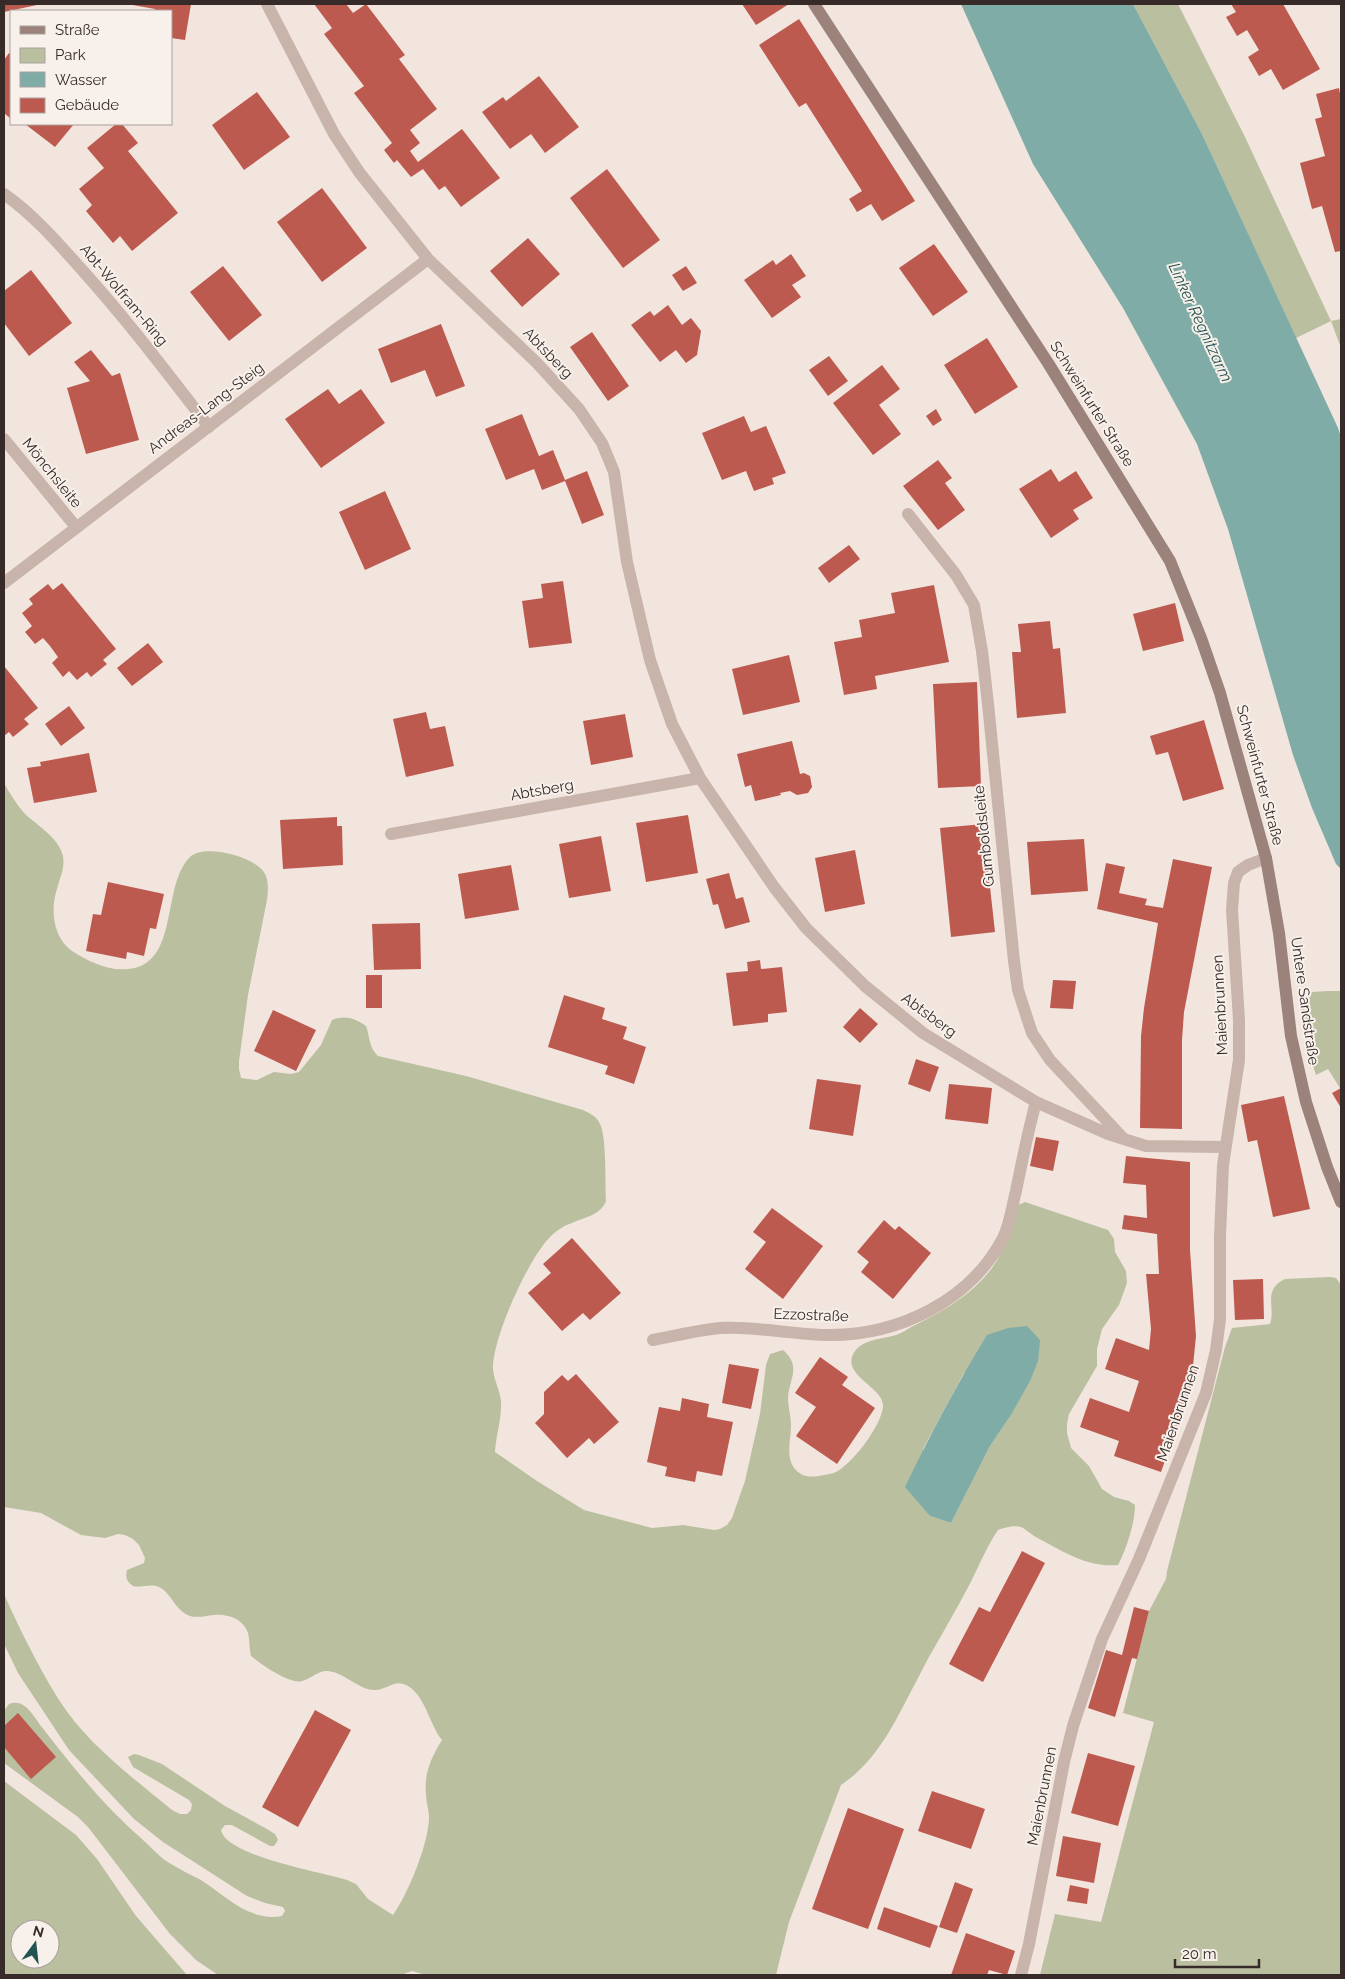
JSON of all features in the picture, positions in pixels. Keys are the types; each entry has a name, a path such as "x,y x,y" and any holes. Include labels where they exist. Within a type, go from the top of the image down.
{"street":[{"name":"Abtsberg","path":"267,4 334,134 359,172 428,260 537,363 579,409 602,443 614,472 627,562 650,660 672,724 700,778 774,887 806,928 865,986 922,1033 1036,1102 1125,1141 1146,1146 1224,1147"},
{"name":"Schweinfurter Straße","path":"814,4 1048,363 1170,561 1201,638 1220,693 1266,858"},
{"name":"Abt-Wolfram-Ring","path":"4,194 47,231 122,315 209,427"},
{"name":"Andreas-Lang-Steig","path":"4,583 428,260"},
{"name":"Mönchsleite","path":"4,439 76,527"},
{"name":"Gumboldsleite","path":"908,514 956,575 974,605 987,695 1014,961 1018,990 1032,1033 1050,1060 1125,1141"},
{"name":"Abtsberg","path":"390,834 700,778"},
{"name":"Maienbrunnen","path":"1021,1975 1073,1726 1102,1639 1142,1550 1206,1393 1216,1350 1220,1319 1220,1237 1224,1147 1234,1101 1239,1060 1239,1020 1232,910 1234,883 1238,872 1248,864 1266,858"},
{"name":"Untere Sandstraße","path":"1266,858 1279,932 1287,1010 1294,1052 1306,1102 1327,1168 1341,1202"},
{"name":"Ezzostraße","path":"653,1340 721,1328 780,1330 829,1335 863,1333 898,1325 928,1313 956,1293 983,1267 1003,1237 1011,1213 1036,1102"}],"green space":[{"path":"1133,4 1178,4 1245,137 1331,321 1296,338 1202,134"},
{"path":"1341,319 1341,348 1331,321"},
{"path":"4,783 25,814 53,838 61,850 63,865 55,897 54,914 57,931 61,939 72,951 99,965 113,969 128,969 144,964 156,954 163,939 175,886 181,870 190,857 197,853 206,851 218,852 241,857 252,862 265,874 268,883 268,893 248,995 239,1061 241,1078 257,1080 274,1072 291,1074 299,1072 321,1045 332,1020 346,1018 354,1019 366,1026 371,1046 378,1056 466,1076 583,1110 598,1120 602,1128 603,1137 606,1201 596,1213 557,1231 541,1248 522,1281 505,1320 498,1339 493,1369 501,1401 495,1452 584,1510 652,1528 683,1525 714,1530 727,1525 732,1518 745,1481 760,1414 766,1365 770,1354 783,1350 789,1356 793,1367 788,1398 791,1425 789,1452 792,1464 795,1469 805,1476 834,1473 841,1469 857,1454 871,1434 883,1407 882,1400 877,1393 852,1367 851,1359 855,1351 863,1344 898,1334 935,1315 966,1295 984,1278 1001,1254 1018,1205 1025,1202 1108,1230 1114,1239 1115,1252 1126,1271 1127,1283 1119,1305 1102,1329 1097,1349 1097,1366 1069,1414 1067,1424 1071,1448 1089,1466 1102,1489 1114,1497 1129,1501 1135,1505 1130,1536 1118,1565 1095,1564 1084,1561 1018,1526 998,1530 903,1708 886,1736 867,1763 841,1785 789,1922 776,1975 426,1975 412,1971 401,1975 218,1975 196,1960 170,1934 88,1827 78,1817 4,1763 4,1711 9,1704 19,1703 28,1709 64,1756 101,1799 163,1859 201,1880 248,1911 270,1917 282,1916 285,1911 283,1907 247,1896 163,1842 134,1819 69,1750 18,1673 4,1644 4,1594 37,1661 70,1716 111,1759 141,1785 172,1810 180,1814 187,1814 191,1810 192,1804 189,1800 133,1767 128,1757 134,1754 162,1764 225,1806 275,1834 278,1840 274,1846 270,1846 232,1825 225,1825 221,1830 227,1839 239,1848 276,1862 347,1880 356,1884 368,1899 393,1915 411,1882 422,1854 429,1817 426,1797 427,1772 442,1740 419,1697 408,1686 399,1683 379,1690 364,1688 338,1674 328,1671 320,1672 302,1681 291,1680 268,1668 251,1656 246,1628 234,1618 224,1615 190,1616 180,1610 167,1593 159,1587 153,1585 133,1586 127,1579 127,1570 144,1563 145,1558 139,1545 133,1539 118,1534 105,1538 81,1535 41,1513 4,1507","holes":["1038,1361 1011,1415 990,1446 951,1523 930,1516 923,1449 964,1373"]},
{"path":"1341,991 1341,1088 1328,1069 1316,1075 1306,1044 1299,993"},
{"path":"1336,1278 1341,1285 1341,1975 1040,1975 1055,1914 1101,1922 1154,1722 1123,1713 1149,1611 1166,1579 1225,1347 1232,1328 1270,1324 1271,1299 1274,1288 1285,1279"},
{"path":"4,1781 76,1835 97,1859 136,1916 187,1975 4,1975"}],"water":[{"name":"Linker Regnitzarm","path":"961,4 1133,4 1202,134 1338,428 1341,437 1341,869 1336,864 1312,808 1293,755 1228,529 1197,444 1123,308 1033,164"},
{"path":"1027,1326 1040,1340 1038,1361 1030,1381 1011,1415 990,1446 951,1523 930,1516 905,1487 924,1448 954,1391 987,1335 1008,1328"}],"building":[{"path":"4,4 37,4 37,5 4,12"},
{"path":"127,4 191,4 185,40 172,38 172,10"},
{"path":"314,4 346,4 353,13 366,4 405,55 399,59 437,109 410,130 420,143 410,151 418,162 462,129 500,178 461,207 445,186 439,190 423,169 411,177 397,160 394,163 384,150 392,143 354,93 364,86 324,34 332,28"},
{"path":"742,4 789,4 756,25"},
{"path":"1231,4 1283,4 1320,69 1283,90 1271,69 1259,76 1248,57 1259,50 1247,30 1237,36 1226,17 1236,12"},
{"path":"799,19 915,201 882,221 871,204 857,212 849,199 862,191 806,103 799,107 759,45"},
{"path":"10,54 10,118 4,113 4,60"},
{"path":"539,76 579,127 545,153 531,134 510,149 482,112 503,97 506,101"},
{"path":"1339,88 1341,99 1341,251 1335,252 1322,206 1312,209 1300,163 1325,156 1315,119 1322,117 1316,94"},
{"path":"257,92 290,137 244,170 212,125"},
{"path":"26,125 73,125 55,147"},
{"path":"115,125 123,125 138,143 128,151 178,213 132,251 120,236 113,243 86,211 92,205 79,189 104,168 87,148"},
{"path":"607,169 660,240 623,268 570,198"},
{"path":"322,188 367,248 322,282 277,222"},
{"path":"528,238 560,274 522,307 490,271"},
{"path":"934,244 968,292 933,316 899,268"},
{"path":"791,254 806,276 792,285 801,297 772,318 744,280 773,260 776,265"},
{"path":"223,266 262,315 229,341 190,292"},
{"path":"686,266 697,283 683,291 672,275"},
{"path":"31,270 72,323 29,356 4,323 4,291"},
{"path":"668,305 682,325 691,318 701,331 697,355 686,363 676,350 660,362 631,325 650,311 654,316"},
{"path":"441,324 465,386 436,397 425,370 391,383 378,349"},
{"path":"592,332 629,386 608,401 570,347"},
{"path":"987,338 1018,387 975,414 944,365"},
{"path":"91,350 112,376 120,373 139,440 86,454 67,388 90,381 74,362"},
{"path":"829,356 848,381 828,396 809,370"},
{"path":"882,365 900,389 879,405 901,434 873,455 833,403"},
{"path":"328,389 339,404 361,389 385,423 321,468 285,419"},
{"path":"936,409 942,420 933,426 926,416"},
{"path":"522,414 539,456 553,450 565,480 587,471 604,515 582,524 565,481 542,490 534,469 506,480 485,429"},
{"path":"744,416 751,432 766,426 786,473 772,478 774,484 754,491 746,471 722,480 702,433"},
{"path":"938,460 952,478 945,483 965,510 938,530 903,486"},
{"path":"1051,469 1059,482 1076,471 1093,498 1073,510 1079,519 1051,538 1019,489"},
{"path":"385,491 411,549 365,570 339,512"},
{"path":"849,545 860,559 829,583 818,568"},
{"path":"563,581 572,643 529,648 522,601 543,598 541,584"},
{"path":"62,583 116,649 103,660 107,664 91,677 87,672 77,680 69,671 63,677 52,663 58,657 50,646 43,638 35,644 25,632 32,626 22,613 33,604 29,599 48,584 53,590"},
{"path":"934,585 949,662 875,676 877,689 844,695 834,642 862,637 859,620 895,613 891,593"},
{"path":"1175,603 1184,641 1143,651 1133,614"},
{"path":"1050,621 1053,649 1060,648 1066,713 1017,718 1012,652 1021,652 1018,624"},
{"path":"148,643 163,662 132,686 117,668"},
{"path":"789,655 800,702 743,715 732,669"},
{"path":"4,666 38,708 24,719 29,724 13,737 9,732 4,736"},
{"path":"977,682 981,786 938,788 933,684"},
{"path":"69,706 85,728 61,746 45,724"},
{"path":"426,712 430,729 445,726 454,766 406,777 393,719"},
{"path":"625,714 633,757 591,765 583,721"},
{"path":"1204,720 1224,789 1183,801 1168,752 1156,755 1150,736"},
{"path":"792,741 800,774 804,773 810,776 812,787 808,793 797,795 790,791 755,801 751,785 745,787 737,754"},
{"path":"89,753 97,792 34,803 27,768 41,766 40,762"},
{"path":"688,815 698,873 646,882 636,823"},
{"path":"337,817 337,826 342,826 343,865 283,869 280,820"},
{"path":"983,824 995,932 951,937 940,828"},
{"path":"601,836 611,891 569,898 559,844"},
{"path":"1084,839 1088,891 1031,895 1027,842"},
{"path":"855,850 865,904 825,912 815,858"},
{"path":"1173,859 1212,867 1184,1012 1182,1040 1182,1129 1140,1128 1141,1036 1158,923 1097,909 1106,863 1125,867 1119,893 1147,899 1145,905 1163,908"},
{"path":"511,865 519,910 465,919 458,874"},
{"path":"729,873 736,899 743,897 750,922 725,929 718,904 713,905 706,879"},
{"path":"108,882 164,894 156,929 150,928 144,956 127,952 126,959 86,951 93,914 101,915"},
{"path":"420,923 421,969 374,970 372,924"},
{"path":"760,960 761,969 782,967 787,1012 768,1014 768,1022 733,1026 726,973 748,971 747,962"},
{"path":"366,975 382,975 382,1008 366,1008"},
{"path":"1053,980 1076,981 1073,1009 1050,1008"},
{"path":"564,995 605,1008 602,1019 627,1027 623,1039 646,1047 634,1084 605,1074 608,1066 548,1047"},
{"path":"860,1008 878,1024 860,1043 843,1027"},
{"path":"273,1010 316,1030 296,1071 254,1051"},
{"path":"916,1059 939,1067 930,1092 908,1084"},
{"path":"817,1079 861,1085 853,1136 809,1129"},
{"path":"949,1084 992,1088 988,1124 945,1119"},
{"path":"1341,1088 1341,1108 1332,1093"},
{"path":"1284,1096 1310,1209 1273,1217 1257,1140 1248,1142 1241,1105"},
{"path":"1036,1137 1059,1141 1053,1171 1030,1166"},
{"path":"1126,1156 1190,1162 1190,1250 1196,1336 1193,1366 1198,1368 1161,1472 1114,1456 1119,1441 1080,1427 1090,1398 1129,1412 1139,1381 1105,1369 1116,1338 1149,1350 1151,1329 1146,1274 1159,1274 1157,1234 1122,1229 1124,1215 1147,1218 1146,1185 1123,1183"},
{"path":"772,1208 823,1246 783,1299 745,1269 766,1242 753,1232"},
{"path":"884,1220 895,1230 899,1226 931,1253 893,1299 861,1272 869,1262 857,1252"},
{"path":"572,1238 621,1293 590,1320 583,1313 562,1331 528,1293 551,1273 543,1264"},
{"path":"1263,1279 1264,1319 1235,1320 1233,1280"},
{"path":"820,1357 848,1377 842,1385 875,1408 837,1464 796,1436 816,1407 795,1393"},
{"path":"729,1364 759,1369 751,1409 722,1403"},
{"path":"576,1374 619,1422 594,1444 589,1438 567,1458 535,1423 544,1414 544,1392 562,1375 568,1381"},
{"path":"682,1398 709,1404 707,1417 733,1422 722,1476 697,1471 695,1482 665,1476 667,1467 647,1462 659,1407 680,1411"},
{"path":"1022,1551 1045,1563 983,1682 949,1664 979,1607 990,1612"},
{"path":"1134,1607 1149,1611 1137,1659 1132,1658 1115,1717 1088,1708 1106,1650 1122,1655"},
{"path":"315,1710 351,1730 298,1827 262,1807"},
{"path":"18,1713 56,1757 31,1779 4,1747 4,1726"},
{"path":"1088,1753 1135,1766 1118,1826 1071,1813"},
{"path":"932,1791 985,1809 971,1849 918,1831"},
{"path":"848,1808 904,1829 868,1929 812,1909"},
{"path":"1063,1836 1101,1843 1094,1883 1056,1876"},
{"path":"955,1882 973,1889 957,1933 939,1927"},
{"path":"1070,1885 1089,1889 1087,1904 1067,1901"},
{"path":"884,1907 938,1926 930,1948 877,1929"},
{"path":"966,1933 1015,1951 1007,1975 989,1970 987,1975 951,1975"}]}
